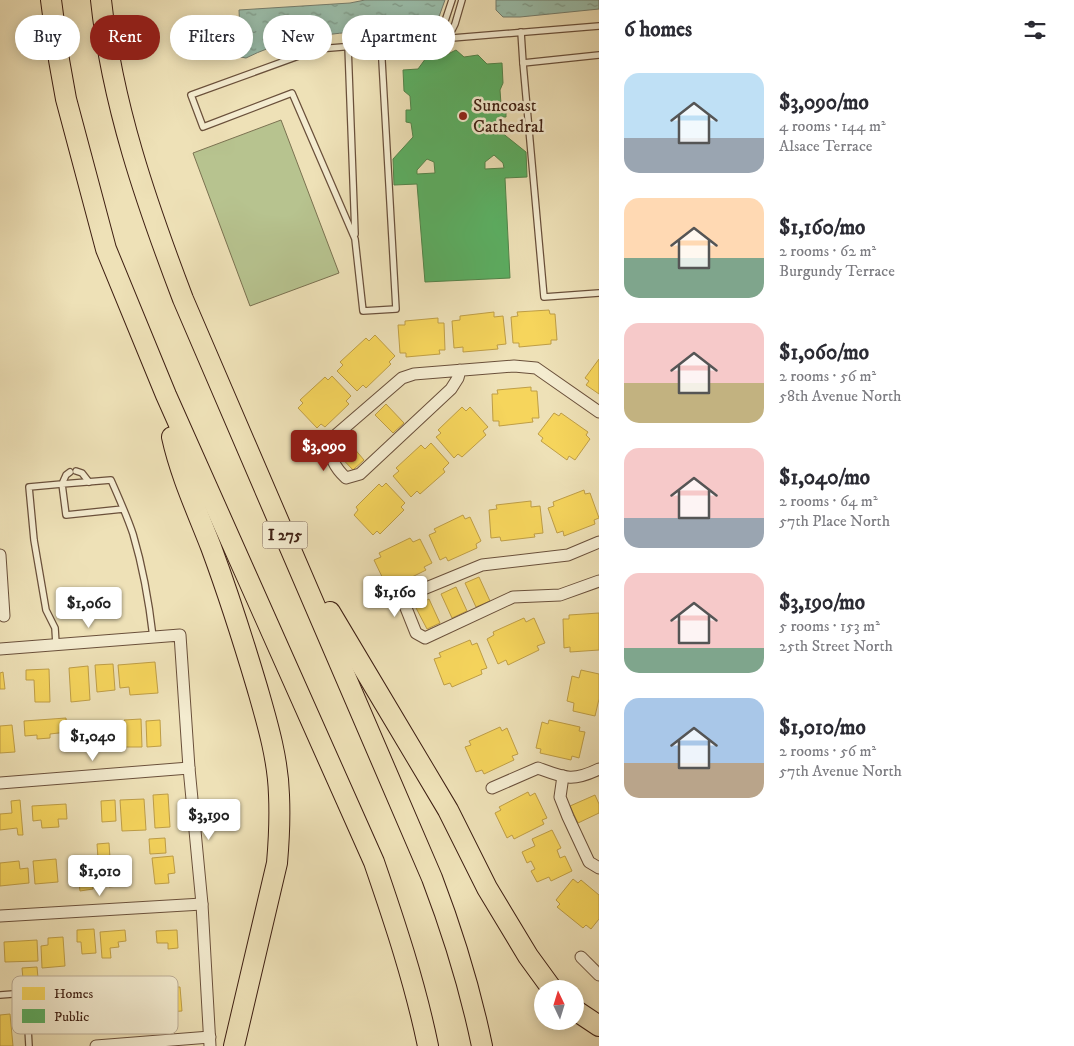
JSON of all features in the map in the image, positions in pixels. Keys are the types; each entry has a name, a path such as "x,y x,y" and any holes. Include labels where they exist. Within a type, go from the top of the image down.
{"highway":[{"name":"I 275","path":"51,0 66,100 106,249 166,395 374,862 396,925 419,1006 428,1046"},
{"name":"I 275","path":"102,10 121,113 132,157 156,229 183,299 432,878 464,972 482,1046"},
{"path":"166,395 172,439 221,575 264,710 274,755 279,793 277,863 234,1046"},
{"path":"279,520 327,608 448,810 487,888 528,956 545,980"},
{"path":"584,1016 599,1026"}],"street":[{"path":"460,370 458,378 451,388 360,474 346,478 338,471 330,456 328,441 402,378 414,374 460,370 514,366 536,368 599,412"},
{"path":"599,542 568,555 482,565 409,595 404,603 416,633 425,638 513,597 560,594 599,581"},
{"path":"0,555 4,616"},
{"path":"0,648 180,635 189,768 202,904 210,1042 96,1046"},
{"path":"0,783 189,768"},
{"path":"492,788 538,768 570,778 585,776 599,769"},
{"path":"563,776 560,796 568,817 589,862 599,868"},
{"path":"0,916 202,904"},
{"path":"581,957 599,975"}],"lane":[{"path":"447,15 452,0"},
{"path":"455,24 462,0"},
{"path":"455,37 599,26"},
{"path":"521,32 544,297 599,293"},
{"path":"342,47 318,49 191,95 203,127 292,93 355,239"},
{"path":"523,63 599,54"},
{"path":"349,60 355,239 363,311 396,309 382,60"},
{"path":"89,482 82,473 73,471 66,475 62,484 66,515 123,509"},
{"path":"56,644 55,628 46,610 34,540 30,487 111,480 132,533 144,576 153,637"}],"shaded area":[{"path":"281,120 339,273 250,306 193,153"}],"water":[{"path":"365,0 445,0 440,15 342,15 342,33 332,34 332,15 263,15 263,51 253,55 253,15 239,15 239,10 350,3"},
{"path":"496,0 599,0 599,9 503,17 496,10"}],"building: Homes":[{"path":"549,310 550,314 555,314 557,340 551,340 551,344 519,347 519,343 513,343 511,317 518,316 517,312"},
{"path":"494,312 494,317 503,316 506,344 497,345 498,349 463,352 463,347 454,348 452,321 460,320 460,316"},
{"path":"438,318 438,323 444,323 445,350 439,350 440,354 406,357 406,353 400,353 398,325 405,325 405,321"},
{"path":"375,335 395,356 389,362 391,364 366,388 363,385 357,391 337,371 343,365 340,362 366,338 369,341"},
{"path":"599,359 599,394 586,385 589,381 585,378"},
{"path":"332,376 351,396 346,401 349,404 325,427 321,424 317,428 298,408 303,403 300,400 325,377 328,380"},
{"path":"531,387 531,391 537,391 539,418 532,418 533,422 499,426 499,421 493,421 492,394 498,394 497,390"},
{"path":"386,404 404,423 393,433 375,415"},
{"path":"462,407 466,411 470,407 488,427 483,431 486,435 462,457 458,454 454,458 436,437 441,433 438,430"},
{"path":"554,413 559,416 561,413 588,432 586,435 590,439 575,460 569,456 567,460 541,441 543,438 538,434"},
{"path":"347,440 364,460 353,470 335,451"},
{"path":"431,443 449,463 443,469 445,472 420,494 417,491 411,497 393,476 399,471 396,468 421,445 425,449"},
{"path":"386,483 405,503 401,507 404,510 380,534 377,531 373,535 354,515 358,510 356,507 379,484 382,487"},
{"path":"584,490 585,494 590,493 599,518 594,520 595,524 564,536 563,531 557,533 548,508 554,506 553,502"},
{"path":"531,501 531,507 540,506 543,533 534,534 535,537 501,541 500,537 491,538 489,510 497,509 496,505"},
{"path":"463,515 465,519 470,517 481,541 476,544 477,548 448,561 446,557 440,560 429,535 436,532 434,529"},
{"path":"410,538 413,542 420,539 432,563 424,567 426,570 396,585 394,581 386,585 374,560 381,557 379,553"},
{"path":"479,577 490,601 476,607 465,583"},
{"path":"456,587 467,611 452,618 441,594"},
{"path":"429,599 440,623 427,629 415,606"},
{"path":"599,613 599,650 570,652 570,647 564,648 563,619 569,619 569,615"},
{"path":"524,618 526,622 534,618 545,643 537,646 539,650 508,665 506,660 498,664 487,639 494,635 493,632"},
{"path":"470,640 472,645 477,643 487,668 481,670 482,674 452,687 450,683 444,685 434,659 441,657 439,653"},
{"path":"155,662 158,693 130,695 129,687 120,688 118,665"},
{"path":"113,664 115,690 97,692 95,665"},
{"path":"88,666 90,700 71,702 69,668"},
{"path":"49,669 50,702 35,702 34,680 26,680 26,670"},
{"path":"581,670 599,674 599,699 595,716 573,711 574,703 567,701 572,676 579,678"},
{"path":"3,672 5,689 0,689 0,673"},
{"path":"66,718 67,732 50,734 50,738 37,739 37,735 25,736 24,721"},
{"path":"141,719 142,747 125,747 124,720"},
{"path":"160,720 161,746 147,747 146,721"},
{"path":"549,720 580,727 579,731 585,732 579,758 572,756 571,760 540,753 541,749 536,748 542,722 548,724"},
{"path":"12,725 15,752 0,753 0,726"},
{"path":"500,727 502,731 507,728 518,754 512,756 514,760 484,774 482,770 476,772 465,747 471,745 469,741"},
{"path":"114,728 116,749 98,750 97,729"},
{"path":"92,733 92,748 77,748 76,734"},
{"path":"528,792 530,796 535,793 547,818 542,820 544,824 514,839 512,835 507,838 495,813 501,810 499,807"},
{"path":"168,794 170,827 155,828 153,795"},
{"path":"595,795 599,804 599,813 578,823 570,806"},
{"path":"144,799 146,830 122,831 120,800"},
{"path":"20,800 23,835 18,835 17,828 0,830 0,814 12,813 11,801"},
{"path":"115,800 116,821 102,822 101,801"},
{"path":"66,804 67,819 58,819 59,827 42,828 41,820 33,821 32,806"},
{"path":"552,830 561,848 557,850 560,858 565,856 572,871 551,881 549,877 537,882 531,871 535,869 531,861 527,863 522,852 535,846 532,839"},
{"path":"165,838 166,853 150,854 149,839"},
{"path":"109,843 110,858 98,858 97,844"},
{"path":"173,856 175,873 168,874 169,883 155,884 152,858"},
{"path":"56,859 58,882 35,884 33,861"},
{"path":"19,861 20,869 28,868 29,883 0,886 0,863"},
{"path":"91,865 93,889 80,891 77,866"},
{"path":"108,865 118,865 118,872 128,871 129,885 109,887"},
{"path":"573,879 578,883 581,880 599,895 599,919 591,929 586,925 583,928 557,907 560,904 556,900"},
{"path":"94,929 96,953 82,954 81,942 77,942 77,930"},
{"path":"125,930 126,941 118,942 119,947 110,948 111,958 102,958 100,932"},
{"path":"177,930 178,948 168,949 168,943 157,943 156,931"},
{"path":"63,937 65,966 42,968 41,946 48,945 48,938"},
{"path":"37,940 38,961 5,962 4,942"},
{"path":"37,967 38,976 23,976 22,968"},
{"path":"178,987 180,987 182,1011 178,1011"},
{"path":"10,1014 13,1046 0,1046 0,1015"}],"building: Public":[{"path":"456,50 464,57 478,55 487,64 502,63 501,104 506,104 506,117 502,117 501,132 526,152 527,177 505,178 510,278 425,282 417,184 394,185 393,159 413,137 411,123 406,122 406,110 411,110 410,96 404,91 403,70 418,69 425,60 455,60","holes":["494,155 503,163 504,168 485,169 485,162","427,159 434,162 435,173 417,174 417,170"]}],"place":[{"name":"Suncoast Cathedral","path":"463,116"}]}
